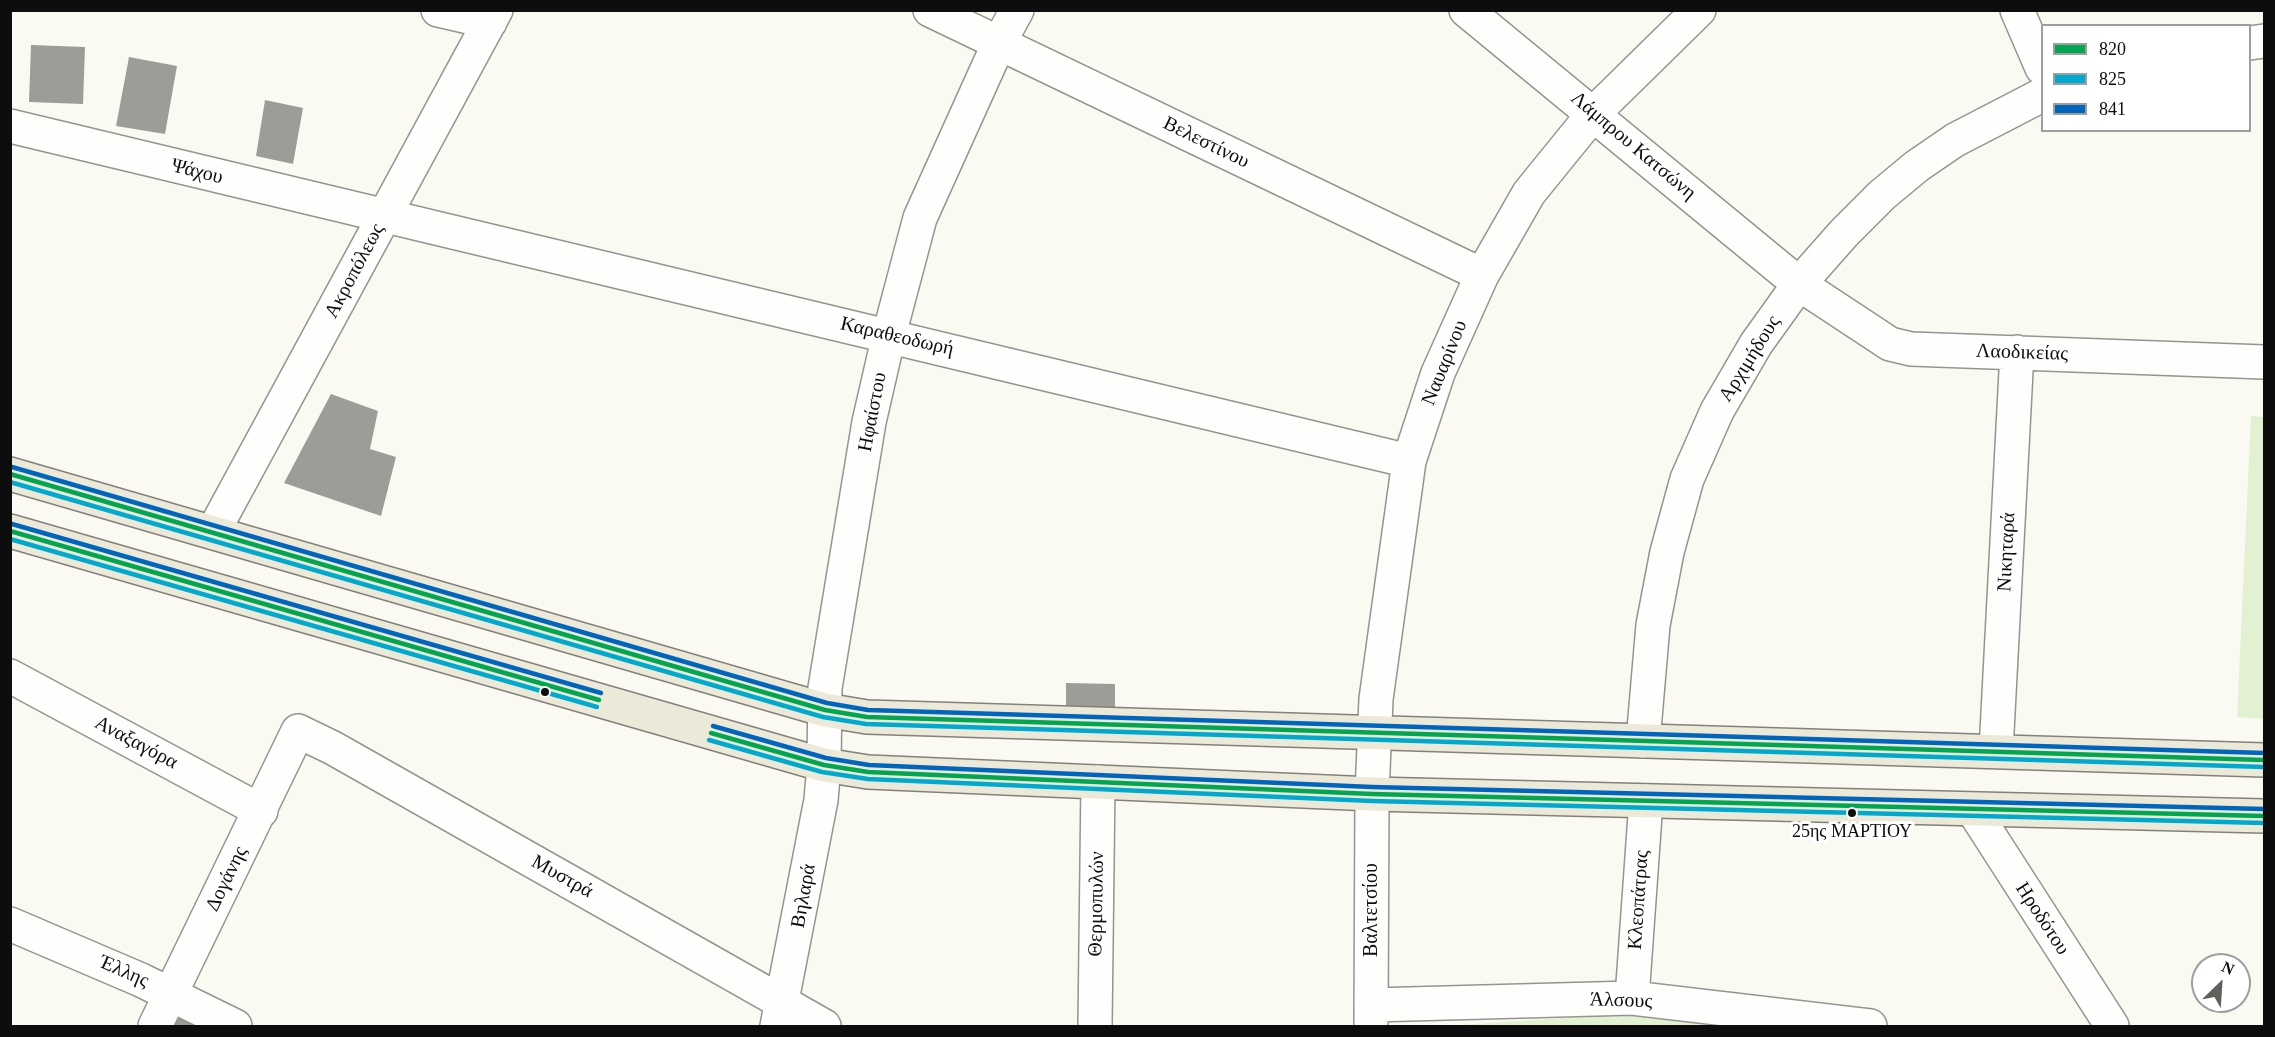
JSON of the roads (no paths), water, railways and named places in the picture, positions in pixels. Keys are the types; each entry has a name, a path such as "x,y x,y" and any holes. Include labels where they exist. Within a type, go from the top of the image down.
{"main road":[{"path":"10,474 825,710 867,717 2265,760"},
{"path":"10,531 824,765 868,772 1372,794 2265,816"}],"street":[{"path":"438,10 493,16"},
{"name":"Βελεστίνου","path":"930,10 1482,275"},
{"name":"Ηφαίστου","path":"824,765 825,688 869,422 889,335 920,218 999,43 1017,10"},
{"name":"Λάμπρου Κατσώνη","path":"1466,10 1799,284"},
{"name":"Ναυαρίνου","path":"1372,794 1376,699 1409,461 1438,373 1482,275 1529,193 1594,113 1699,10"},
{"path":"2017,10 2041,64"},
{"name":"Ακροπόλεως","path":"213,532 493,16"},
{"name":"Αρχιμήδους","path":"1643,741 1653,625 1667,552 1687,479 1717,411 1756,344 1799,284 1844,233 1917,166 1955,140 2041,95"},
{"name":"Ψάχου","path":"10,126 384,218"},
{"name":"Καραθεοδωρή","path":"384,218 889,335 1409,461"},
{"name":"Λαοδικείας","path":"1799,284 1890,344 1911,349 2265,362"},
{"name":"Νικηταρά","path":"1996,752 2017,352"},
{"name":"Αναξαγόρα","path":"10,676 261,811"},
{"name":"Δογάνης","path":"155,1026 298,731"},
{"name":"Μυστρά","path":"298,731 333,748 781,1015 824,1026"},
{"name":"Βηλαρά","path":"781,1015 821,800 824,765"},
{"name":"Θερμοπυλών","path":"1095,1026 1098,782"},
{"name":"Βαλτετσίου","path":"1371,1016 1372,794"},
{"name":"Κλεοπάτρας","path":"1632,998 1646,801"},
{"name":"Ηροδότου","path":"1973,810 2112,1026"},
{"name":"Έλλης","path":"10,924 170,993 235,1026"},
{"name":"Άλσους","path":"1371,1016 1632,998 1870,1026"}],"place":[{"name":"25ης ΜΑΡΤΙΟΥ","path":"1852,813"}]}
